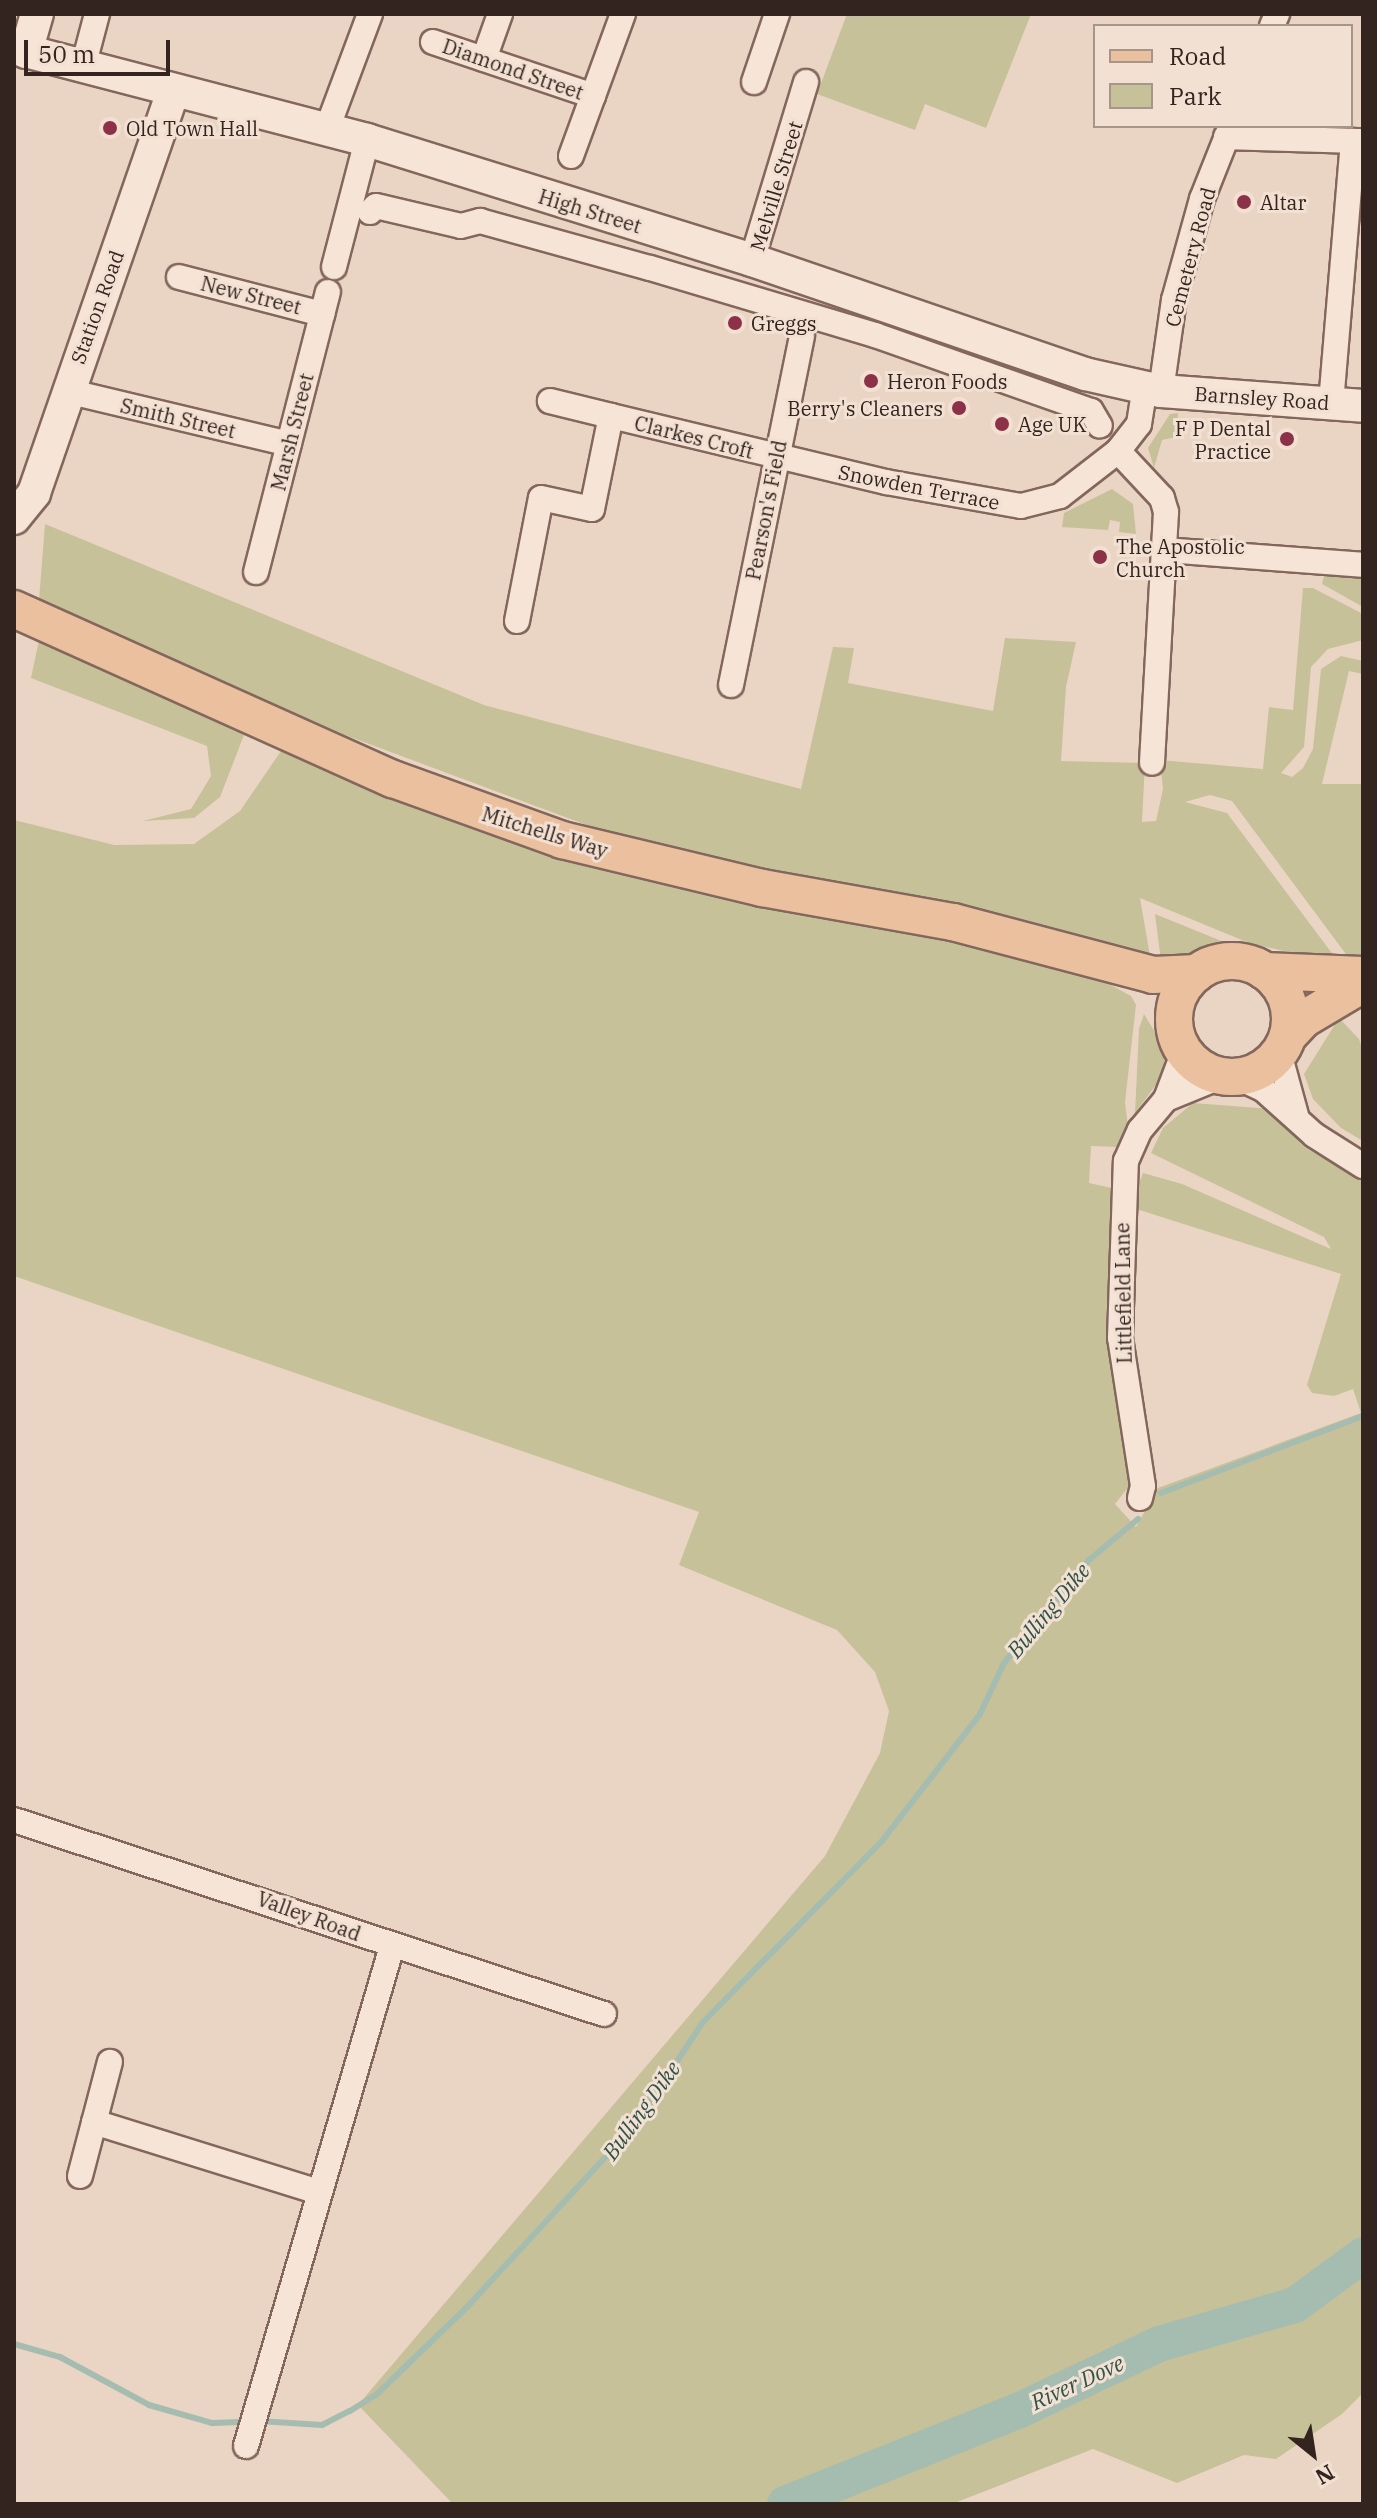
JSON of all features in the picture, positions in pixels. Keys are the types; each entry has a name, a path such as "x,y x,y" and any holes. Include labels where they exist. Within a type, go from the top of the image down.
{"main road":[{"name":"Mitchells Way","path":"14,609 393,779 547,835 749,886 953,922 1153,975 1197,973"},
{"path":"1363,975 1264,971 1228,961 1197,973 1178,999 1180,1044 1230,1076 1266,1066 1304,1019 1363,984"},
{"name":"Mitchells Way","path":"1105,964 1147,995 1180,1044"},
{"path":"1264,971 1287,1000 1283,1045"}],"street":[{"path":"20,50 37,14"},
{"path":"83,67 97,14"},
{"path":"327,129 370,14"},
{"path":"484,59 500,14"},
{"path":"571,156 623,14"},
{"path":"764,74 777,14"},
{"name":"Diamond Street","path":"433,42 593,96"},
{"name":"High Street","path":"20,50 367,140 752,260 1027,357 1153,389"},
{"name":"Melville Street","path":"752,260 806,82"},
{"name":"Station Road","path":"14,518 34,493 173,91"},
{"name":"Melville Street","path":"776,102 799,111"},
{"path":"1229,131 1358,141 1331,403"},
{"name":"Cemetery Road","path":"1153,389 1202,199 1229,131"},
{"path":"334,267 367,140"},
{"name":"High Street","path":"370,212 376,206 412,217 461,226 480,221 845,326 1091,411 1100,426"},
{"name":"New Street","path":"179,277 325,303"},
{"name":"Marsh Street","path":"256,572 325,303"},
{"name":"Pearson's Field","path":"731,685 802,336"},
{"name":"Barnsley Road","path":"1153,389 1363,406"},
{"name":"Snowden Terrace","path":"777,457 1021,506 1060,496 1118,451 1139,424 1153,389"},
{"name":"Smith Street","path":"67,391 289,444"},
{"name":"Clarkes Croft","path":"550,401 777,457"},
{"name":"Clarkes Croft","path":"517,621 541,498 592,509 611,416"},
{"path":"1118,451 1162,498 1165,550 1152,763"},
{"path":"1165,550 1363,565"},
{"name":"Littlefield Lane","path":"1140,1498 1143,1486 1120,1338 1121,1186 1140,1130 1166,1099 1180,1044"},
{"path":"1283,1045 1296,1115"},
{"path":"1230,1076 1296,1115 1314,1135 1363,1166"},
{"name":"Littlefield Lane","path":"1166,1099 1230,1076"},
{"name":"Valley Road","path":"14,1820 246,1893 392,1946 604,2014"},
{"path":"247,2443 316,2191 392,1946"},
{"path":"80,2176 110,2062"},
{"path":"94,2122 316,2191"}],"green space":[{"path":"847,14 1031,14 986,128 925,104 915,130 817,94"},
{"path":"1178,413 1177,437 1162,440 1154,468 1148,448 1170,414"},
{"path":"1112,489 1133,504 1136,534 1119,532 1120,522 1110,520 1108,530 1062,527 1064,513"},
{"path":"45,524 484,705 801,789 833,647 854,648 848,683 993,711 1005,638 1076,642 1066,687 1061,761 1145,763 1142,822 1156,821 1163,789 1160,760 1263,769 1269,707 1293,710 1303,588 1313,588 1363,614 1363,640 1328,649 1311,667 1304,747 1281,773 1292,777 1303,768 1313,749 1321,669 1341,656 1363,661 1363,674 1349,671 1322,784 1363,784 1363,963 1354,965 1232,801 1210,795 1185,802 1227,813 1340,964 1249,943 1140,898 1151,962 675,858 345,735 39,600"},
{"path":"1324,576 1363,579 1363,607 1322,584"},
{"path":"39,640 244,735 220,797 194,818 143,821 191,809 211,776 207,746 31,678"},
{"path":"281,751 629,872 921,932 1091,974 1131,996 1136,1005 1125,1102 1128,1127 1119,1147 1091,1146 1089,1183 1112,1188 1106,1327 1130,1485 1115,1504 1136,1527 1158,1488 1361,1413 1353,1389 1334,1396 1312,1393 1307,1385 1341,1274 1130,1207 1143,1173 1182,1184 1331,1249 1324,1237 1151,1153 1163,1128 1193,1103 1273,1109 1304,1147 1363,1181 1363,2393 1342,2414 1276,2459 1244,2455 1177,2483 1093,2449 952,2504 453,2504 358,2405 825,1856 880,1753 889,1711 875,1672 837,1630 679,1565 699,1512 14,1276 14,820 114,845 194,844 240,811"},
{"path":"1155,914 1224,942 1188,957 1161,961"},
{"path":"1144,1014 1165,1049 1164,1074 1135,1113 1139,1029"},
{"path":"1339,1018 1359,1039 1363,1051 1363,1141 1341,1128 1313,1099 1304,1074"}],"waterway":[{"name":"Bulling Dike","path":"1161,1493 1363,1416"},
{"name":"Bulling Dike","path":"259,2421 322,2425 350,2411 376,2395 467,2307 634,2126 703,2022 882,1841 980,1714 1004,1663 1089,1560 1138,1519"},
{"name":"River Dove","path":"785,2504 1018,2411 1159,2344 1295,2305 1363,2255"},
{"name":"Bulling Dike","path":"14,2344 60,2357 149,2405 212,2423 248,2422"}],"place":[{"name":"Old Town Hall","path":"110,128"},
{"name":"Altar","path":"1244,202"},
{"name":"Greggs","path":"735,323"},
{"name":"Heron Foods","path":"871,381"},
{"name":"Berry's Cleaners","path":"959,408"},
{"name":"Age UK","path":"1002,424"},
{"name":"F P Dental Practice","path":"1287,439"},
{"name":"The Apostolic Church","path":"1100,557"}]}
